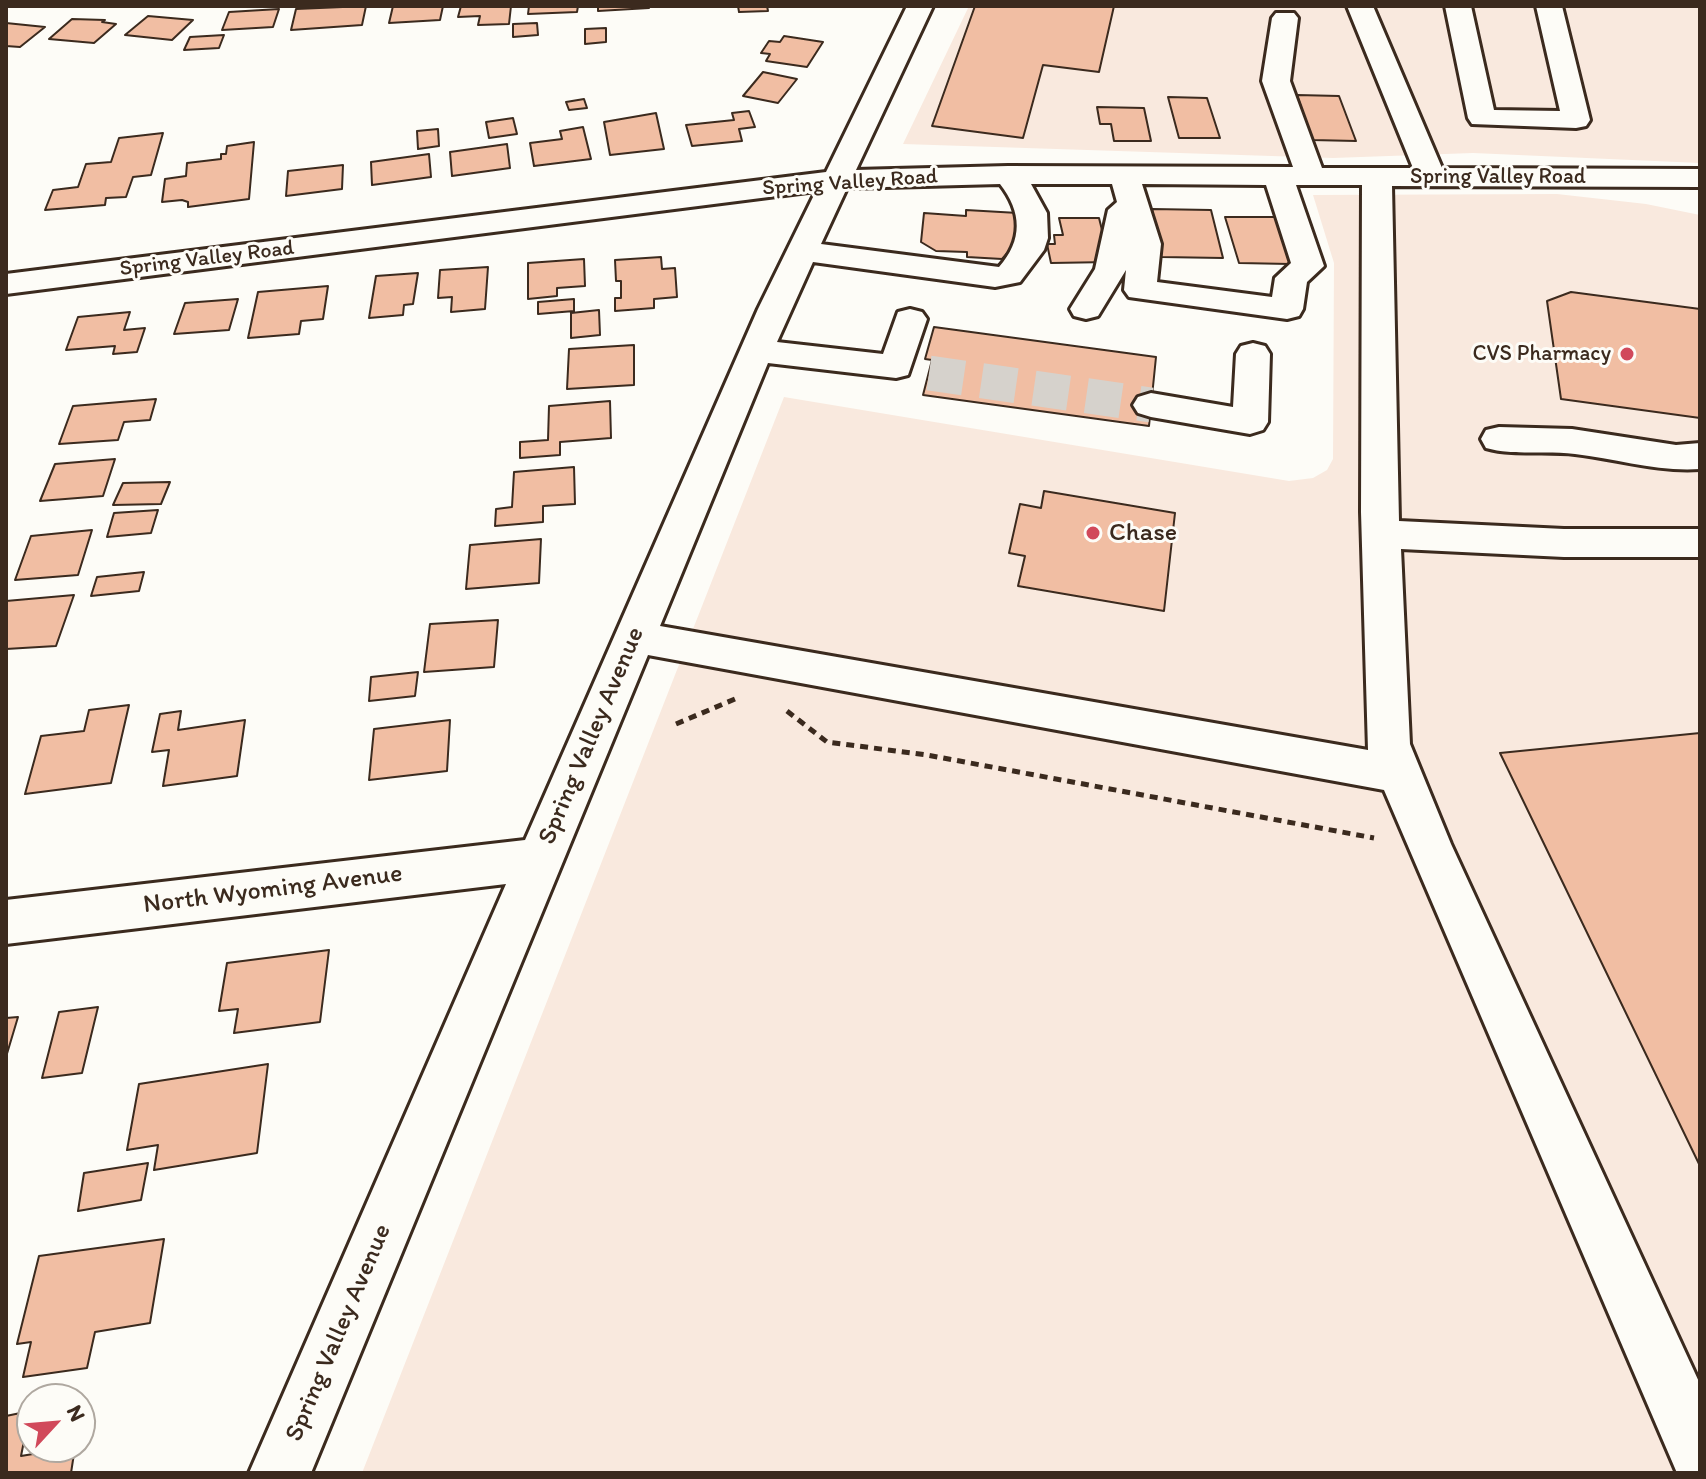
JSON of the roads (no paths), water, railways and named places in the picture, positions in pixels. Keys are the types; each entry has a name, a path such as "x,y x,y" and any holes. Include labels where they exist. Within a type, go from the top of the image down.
{"street":[{"name":"Spring Valley Avenue","path":"280,1473 757,351 920,6"},
{"path":"1360,6 1431,177"},
{"path":"1458,6 1482,118 1576,120 1549,6"},
{"path":"1285,18 1276,81 1311,177"},
{"name":"Spring Valley Road","path":"13,292 837,179 1008,175 1126,184 1278,177 1700,178"},
{"path":"803,251 995,277 1009,275 1032,245 1034,225 1023,192 1008,175"},
{"path":"1581,176 1700,202"},
{"path":"1126,184 1145,244 1140,290 1287,309 1291,278 1308,266 1278,177"},
{"path":"1377,178 1381,534 1388,744 1428,844 1700,1454"},
{"path":"1086,309 1111,269 1126,184"},
{"path":"757,351 912,370 910,319"},
{"path":"1151,405 1250,422 1253,354"},
{"path":"1499,439 1572,441 1676,458 1700,456"},
{"path":"1381,534 1564,543 1700,543"},
{"path":"634,637 1400,774"},
{"name":"North Wyoming Avenue","path":"6,922 540,859"}],"tunnel":[{"path":"929,373 1151,405"}],"place":[{"name":"CVS Pharmacy","path":"1627,354"},
{"name":"Chase","path":"1093,533"}]}
